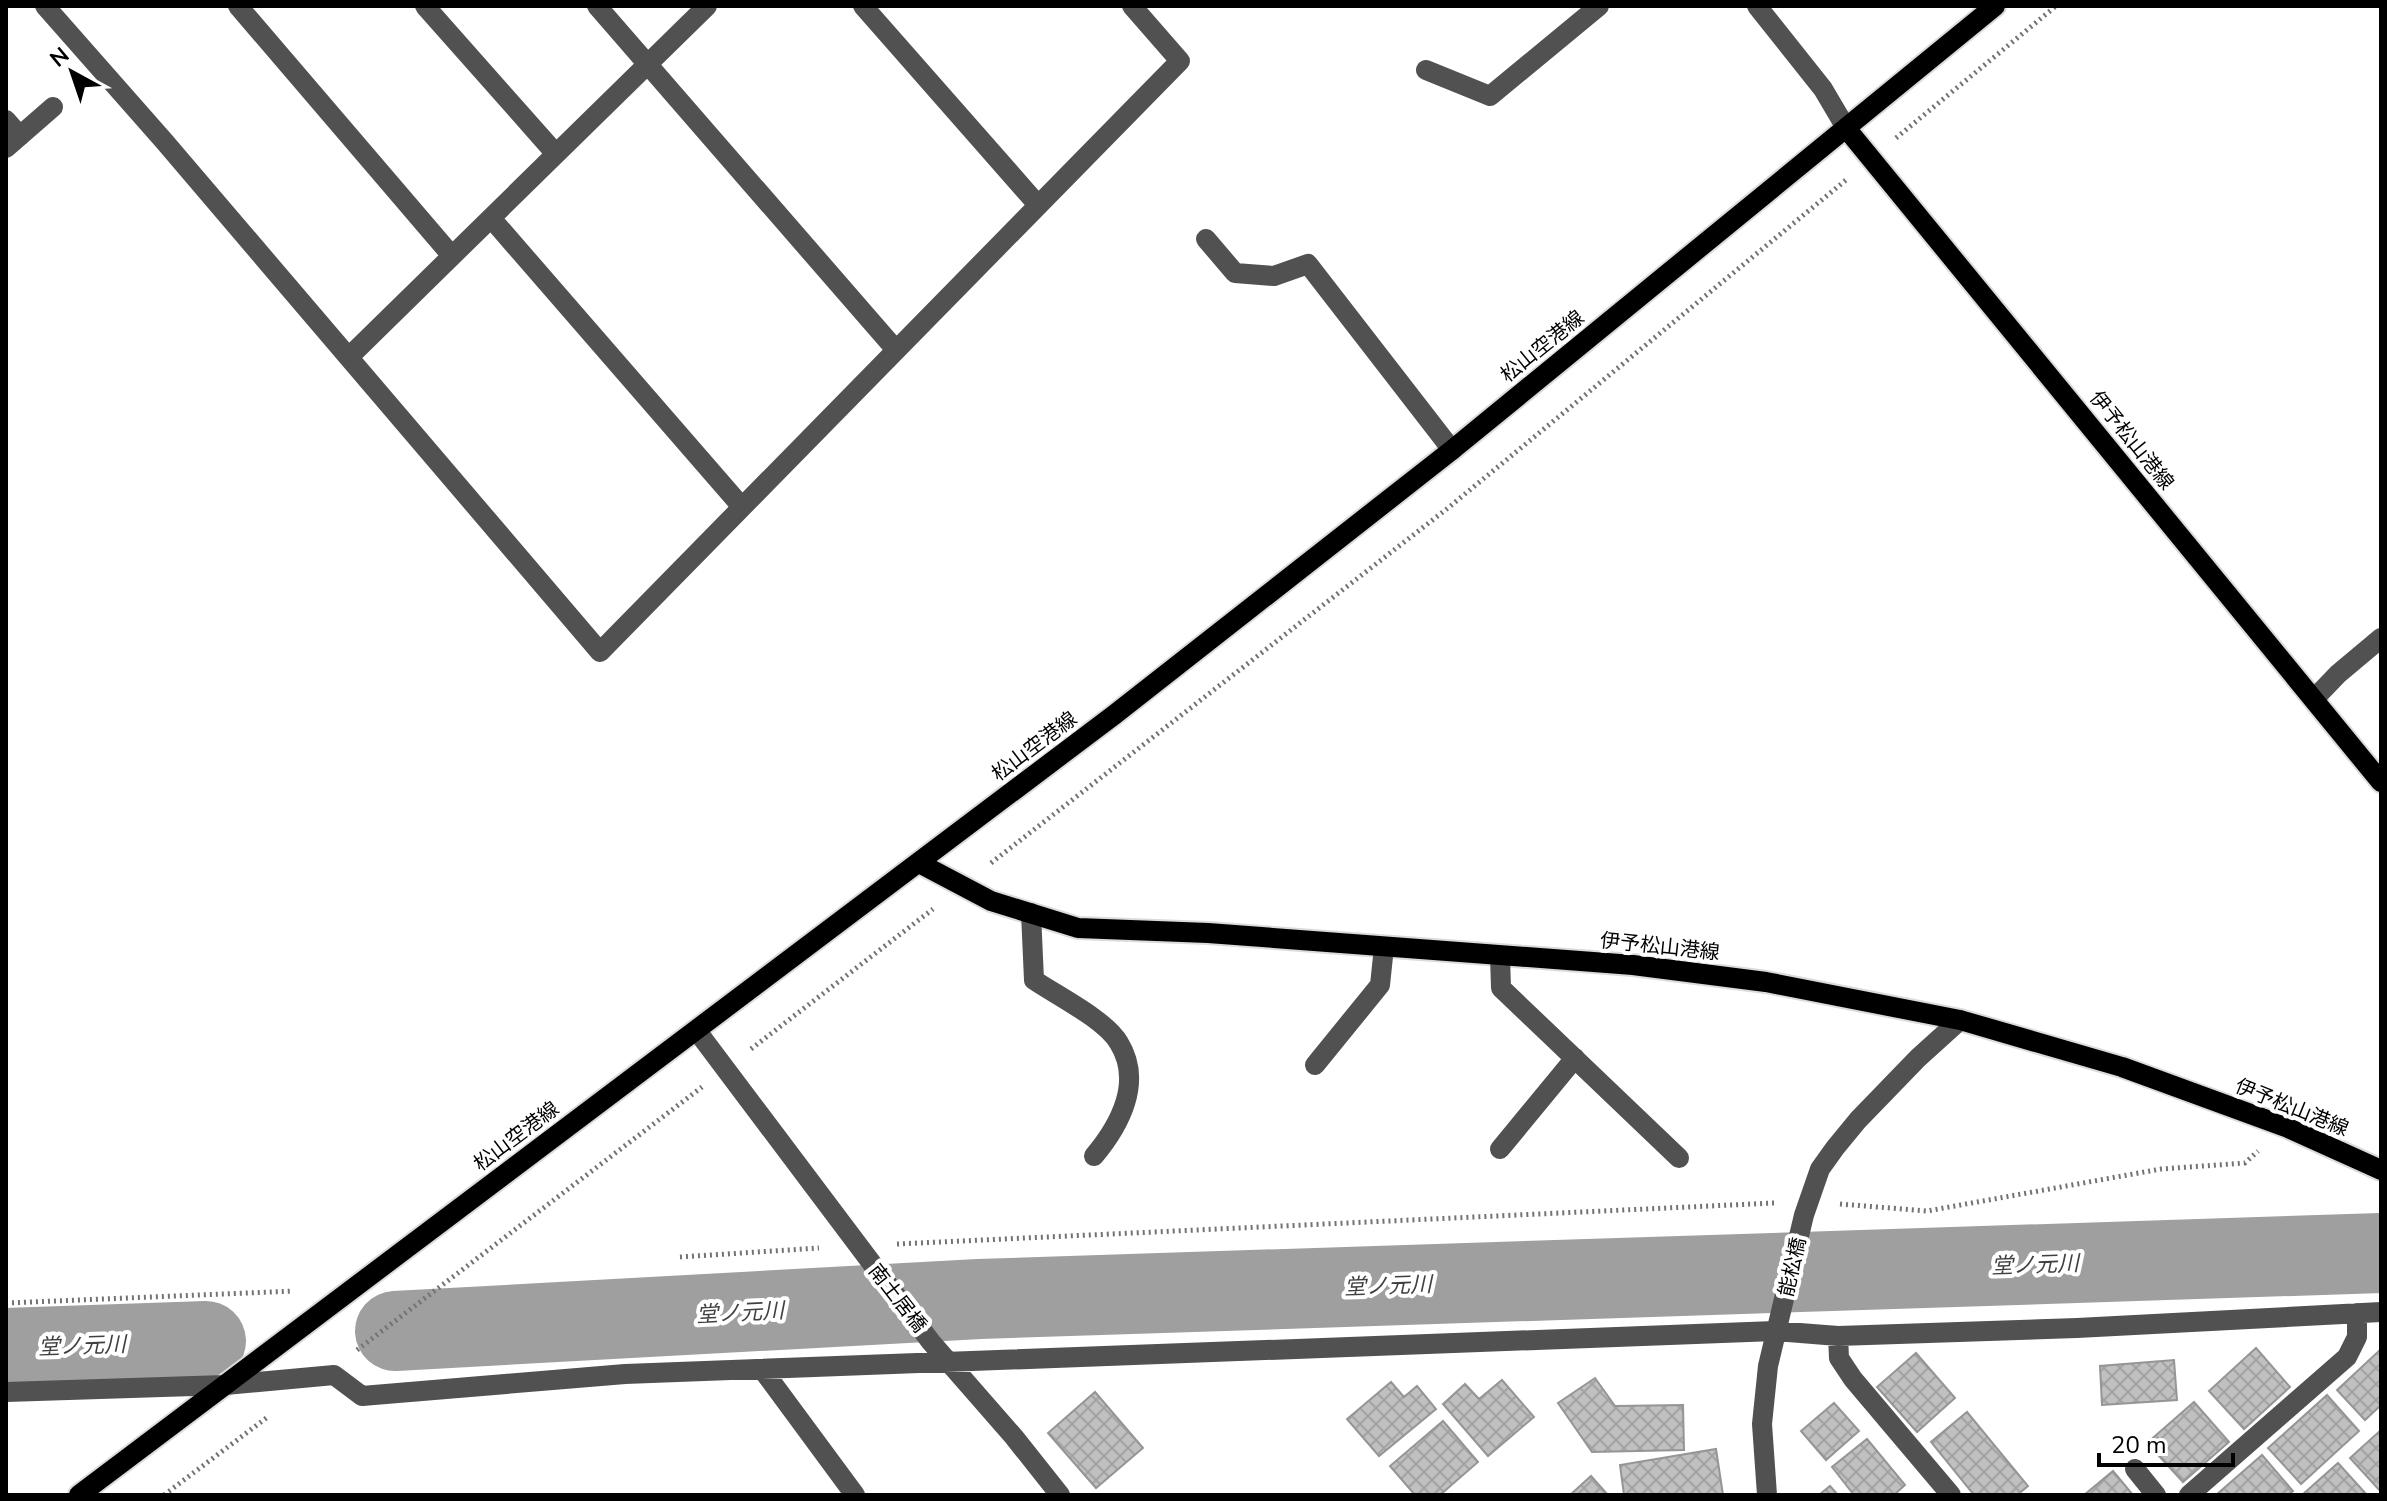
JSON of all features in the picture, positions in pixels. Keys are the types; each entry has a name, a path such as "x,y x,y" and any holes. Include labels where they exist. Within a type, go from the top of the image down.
{"main road":[{"name":"松山空港線","path":"79,1495 1114,715 1452,450 1995,6"},
{"name":"伊予松山港線","path":"1846,128 2381,782"},
{"name":"伊予松山港線","path":"919,863 991,901 1078,928 1208,933 1633,965 1766,982 1960,1020 2122,1067 2286,1127 2381,1170"}],"street":[{"path":"45,6 600,652 1180,61 1132,6"},
{"path":"238,6 452,256"},
{"path":"425,6 556,154"},
{"path":"597,6 896,350"},
{"path":"349,357 707,6"},
{"path":"863,6 1038,205"},
{"path":"1426,70 1490,96 1599,6"},
{"path":"1757,6 1823,89 1846,128"},
{"path":"6,120 13,142 53,107"},
{"path":"491,218 742,507"},
{"path":"1206,239 1235,273 1274,276 1308,264 1452,450"},
{"path":"2314,699 2381,638"},
{"path":"1031,913 1034,980 1099,1022 1119,1041 1130,1069 1126,1105 1112,1135 1094,1156"},
{"path":"1315,1065 1380,985 1384,947"},
{"path":"1500,956 1501,988 1679,1158"},
{"name":"能松橋","path":"1767,1495 1762,1424 1764,1393 1777,1325 1820,1169 1835,1148 1918,1058 1960,1020"},
{"name":"南土居橋","path":"697,1031 931,1342 1060,1495"},
{"path":"1500,1149 1575,1058"},
{"path":"6,1392 225,1385 334,1375 362,1396 625,1374 948,1363 1777,1325 1838,1336 2077,1328 2381,1312"},
{"path":"2189,1495 2347,1357 2357,1337 2357,1313"},
{"path":"1838,1336 1839,1358 1853,1379 1951,1495"},
{"path":"762,1369 855,1495"},
{"path":"2135,1469 2156,1495"}],"path":[{"path":"323,1376 725,1069 1448,508 2056,6"},
{"path":"680,1257 1807,1208 1927,1211 2161,1169 2245,1163 2286,1127"},
{"path":"6,1303 351,1289"},
{"path":"164,1495 274,1413"}],"building":[{"path":"2256,1348 2290,1387 2244,1429 2209,1391"},
{"path":"2381,1349 2381,1405 2365,1420 2337,1390"},
{"path":"1916,1353 1955,1398 1917,1432 1877,1387"},
{"path":"2174,1360 2177,1400 2102,1405 2100,1366"},
{"path":"1595,1378 1615,1406 1683,1405 1684,1450 1592,1452 1558,1403"},
{"path":"1502,1380 1534,1417 1488,1456 1443,1404 1465,1384 1479,1399"},
{"path":"1391,1382 1404,1397 1417,1386 1436,1409 1379,1456 1347,1419"},
{"path":"1095,1392 1143,1448 1096,1488 1048,1433"},
{"path":"2327,1395 2359,1431 2301,1484 2268,1448"},
{"path":"2194,1402 2229,1442 2183,1482 2147,1443"},
{"path":"1834,1403 1859,1431 1826,1460 1801,1431"},
{"path":"1967,1412 2028,1486 2017,1495 1974,1495 1931,1442"},
{"path":"1443,1421 1478,1462 1440,1495 1415,1495 1390,1466"},
{"path":"2381,1430 2381,1492 2350,1458"},
{"path":"1867,1439 1905,1485 1894,1495 1854,1495 1832,1467"},
{"path":"1716,1449 1723,1495 1624,1495 1620,1465"},
{"path":"2262,1455 2293,1491 2288,1495 2216,1495"},
{"path":"2338,1463 2367,1495 2302,1495"},
{"path":"2113,1471 2133,1495 2084,1495"},
{"path":"1591,1476 1608,1495 1570,1495"},
{"path":"1830,1486 1838,1495 1819,1495"}],"waterway":[{"name":"堂ノ元川","path":"395,1331 979,1299 2381,1253"},
{"name":"堂ノ元川","path":"6,1348 206,1341"}]}
